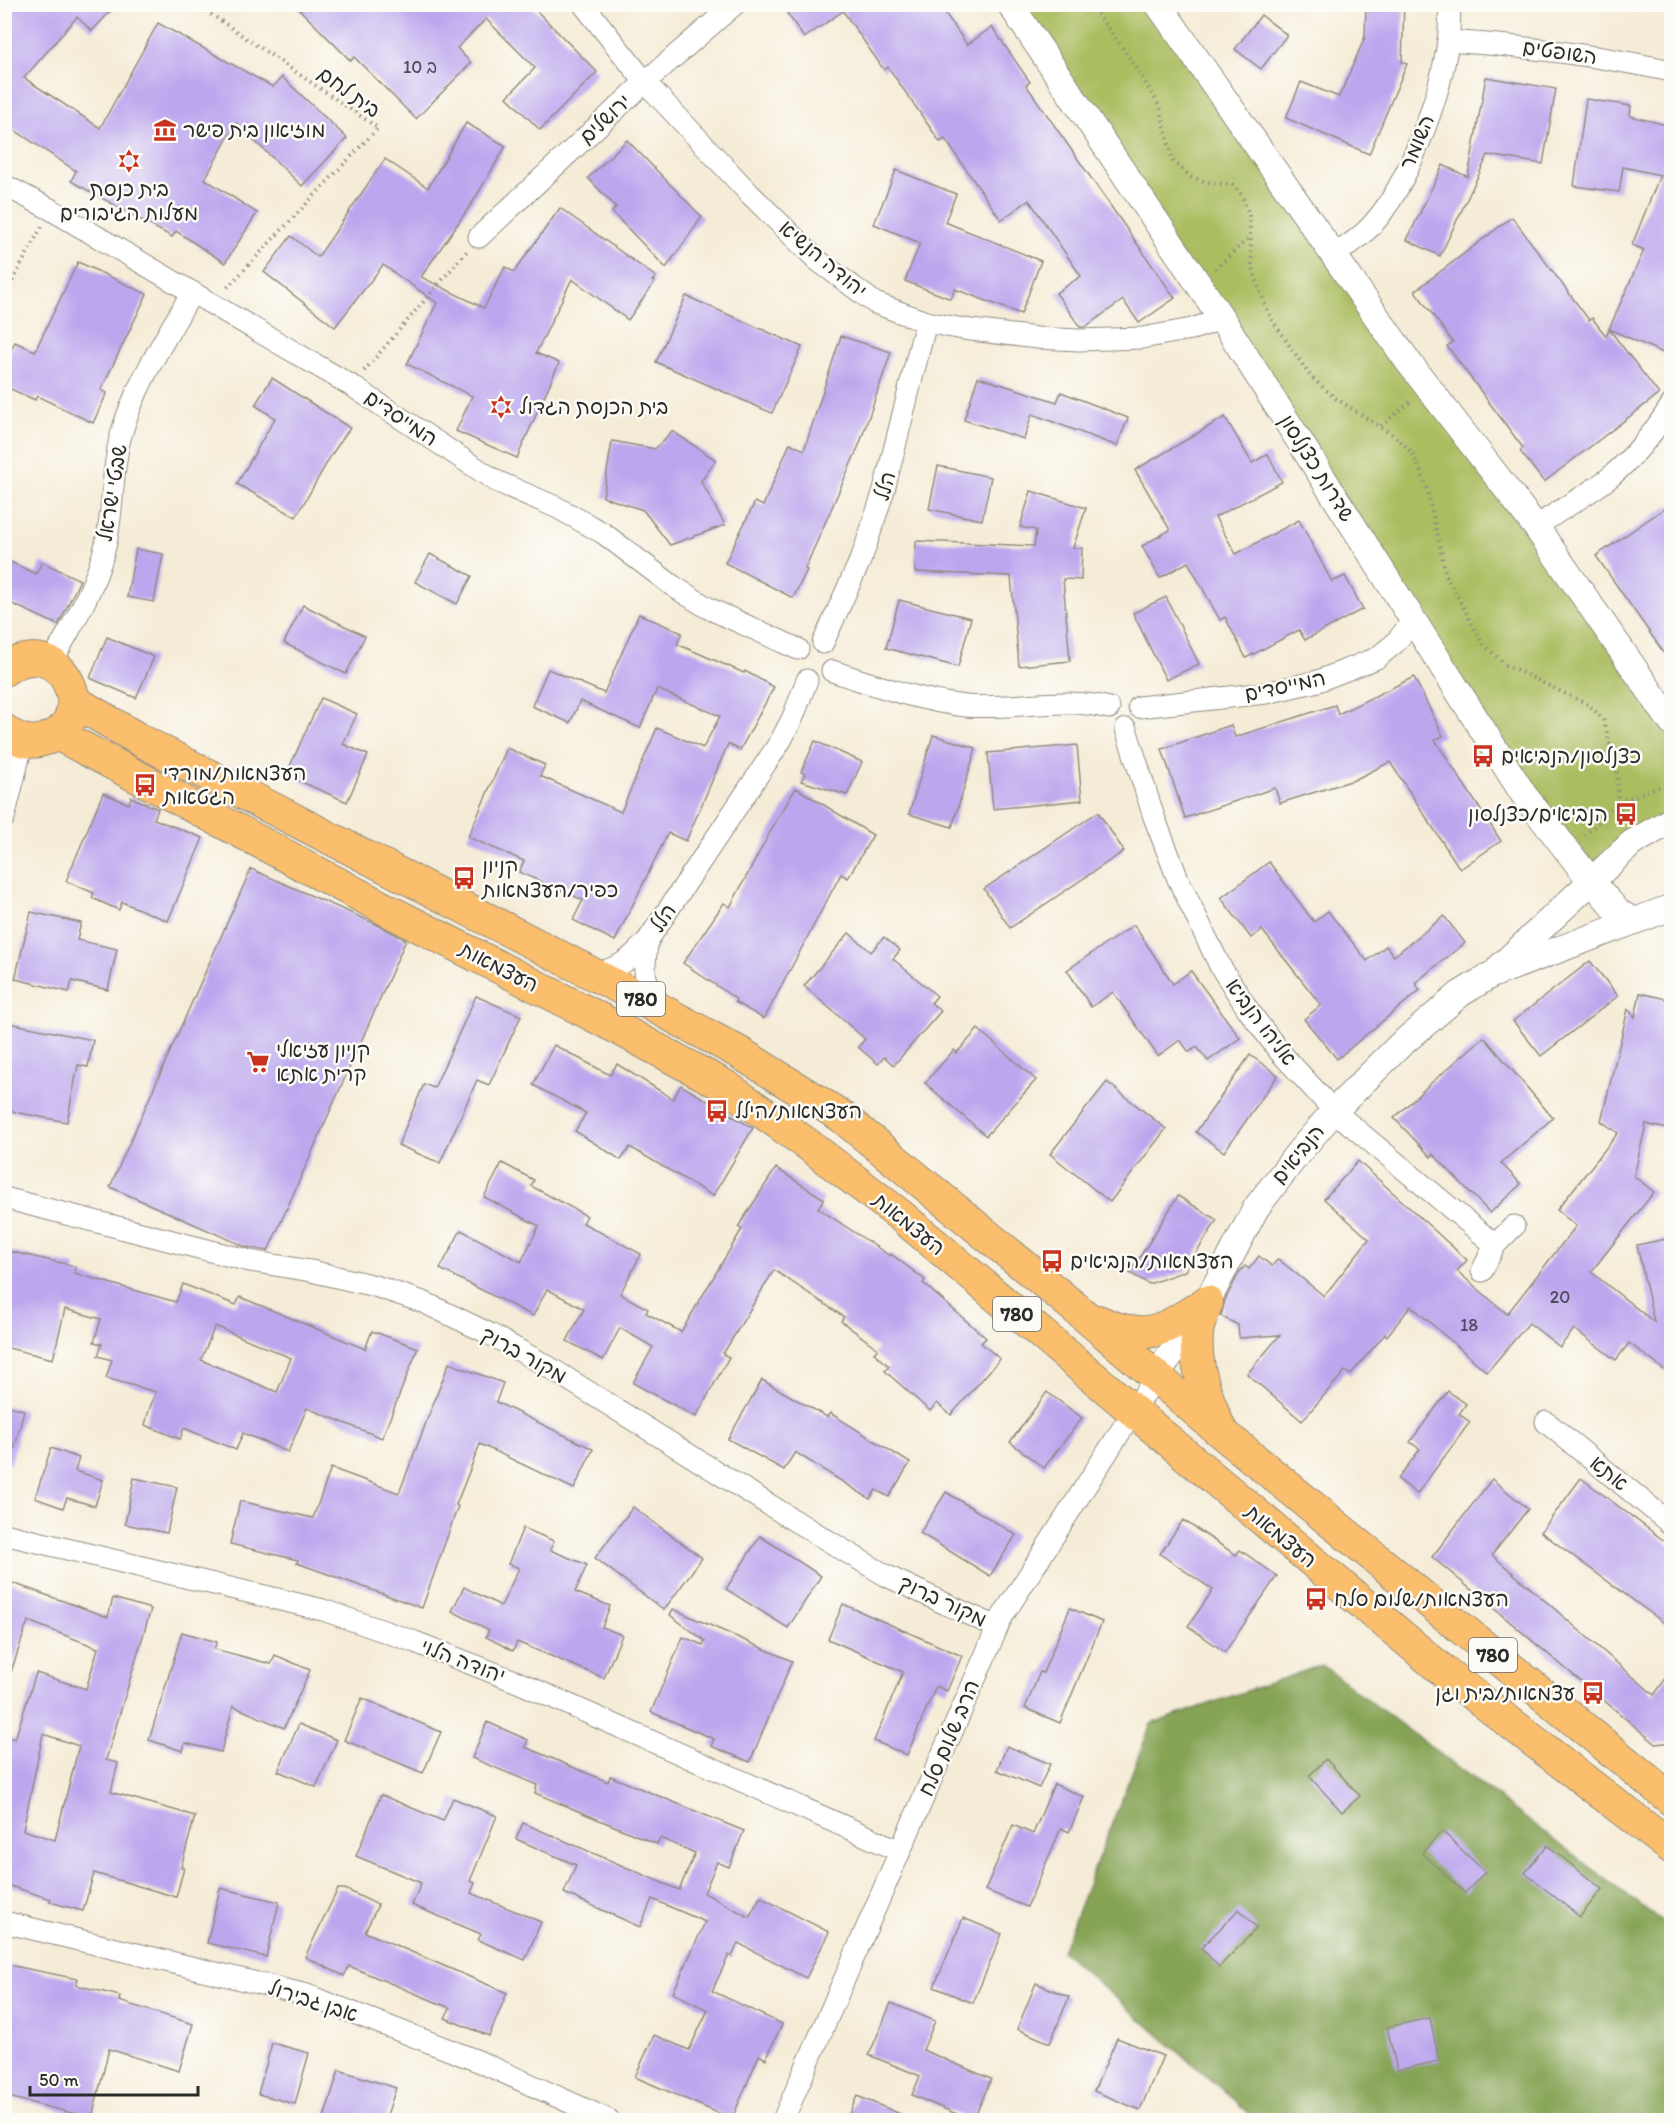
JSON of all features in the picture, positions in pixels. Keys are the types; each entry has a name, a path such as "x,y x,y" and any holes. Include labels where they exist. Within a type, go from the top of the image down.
{"main road":[{"path":"14,735 35,742 57,734 69,719 74,701 73,689 61,669 20,663"},
{"name":"העצמאות","path":"74,701 140,740 667,1013 740,1053 841,1116 1084,1315 1222,1433 1671,1800"},
{"name":"העצמאות","path":"57,734 727,1087 810,1146 901,1216 1442,1670 1671,1848"},
{"path":"1084,1315 1110,1327 1145,1334 1157,1332 1206,1302"},
{"path":"1206,1302 1197,1331 1197,1363 1206,1396 1222,1433"},
{"path":"1630,1767 1671,1773"}],"street":[{"name":"יהודה הנשיא","path":"583,4 645,82 749,193 817,260 875,303 926,322 1001,334 1099,340 1142,338 1222,319"},
{"name":"ירושלים","path":"479,237 645,82 735,4"},
{"name":"שדרות כצנלסון","path":"1010,4 1222,319 1524,795 1618,912 1634,921"},
{"path":"1158,4 1407,360 1536,527 1671,723"},
{"name":"השומר","path":"1335,254 1373,225 1401,181 1416,149 1435,100 1448,42 1450,4"},
{"name":"השופטים","path":"1448,42 1549,49 1671,71"},
{"name":"המייסדים","path":"4,185 50,209 352,386 496,481 556,507 603,533 673,586 708,608 798,649"},
{"name":"שבטי ישראל","path":"20,663 80,612 99,571 106,540 113,472 122,433 140,386 192,292"},
{"name":"הלל","path":"823,643 863,554 884,490 926,322"},
{"path":"1536,527 1607,480 1622,467 1649,436 1671,404"},
{"name":"המייסדים","path":"1139,707 1266,693 1318,681 1377,658 1395,643 1413,621"},
{"path":"812,640 823,643 833,655 832,671 824,679 807,680 797,673 795,667 794,661 798,649 812,640"},
{"path":"832,671 884,688 966,706 1020,706 1073,702 1109,708"},
{"name":"הלל","path":"592,974 612,969 629,961 648,940 780,742 793,717 807,680"},
{"path":"1123,698 1133,700 1139,707 1138,721 1132,727 1126,729 1115,727 1110,722 1109,708 1114,702 1123,698"},
{"name":"אליהו הנביא","path":"1126,729 1154,816 1178,879 1220,966 1250,1011 1279,1051 1334,1111 1495,1245"},
{"path":"4,818 14,735"},
{"name":"הנביאים","path":"1491,975 1632,843 1671,820"},
{"name":"הנביאים","path":"1156,1376 1206,1302 1256,1208 1334,1111 1399,1046 1460,994 1491,975 1671,907"},
{"name":"הלל","path":"648,940 644,966 647,986 667,1013"},
{"name":"מקור ברוך","path":"4,1198 250,1261 312,1271 375,1286 423,1302 490,1334 547,1366 885,1575 997,1627"},
{"path":"1482,1271 1495,1245 1514,1226"},
{"name":"הרב שלום סלח","path":"783,2121 997,1627 1156,1376"},
{"name":"אתא","path":"1546,1422 1671,1525"},
{"name":"יהודה הלוי","path":"4,1534 323,1610 394,1634 520,1683 900,1851"},
{"name":"אבן גבירול","path":"4,1922 307,1995 477,2061 609,2121"}],"path":[{"name":"בית לחם","path":"196,4 378,128 212,304"},
{"path":"1090,4 1127,54 1160,107 1173,161 1191,177 1210,183 1233,185 1242,195 1249,215 1252,265 1262,297 1272,320 1311,377 1335,398 1382,426 1412,453 1421,472 1437,527 1446,575 1482,644 1506,665 1589,705 1603,719 1617,769 1618,802 1632,843"},
{"path":"4,297 50,209"},
{"path":"352,386 479,237"},
{"path":"1199,284 1250,237"},
{"path":"1382,426 1414,399"},
{"path":"1568,852 1618,802 1671,782"}],"green space":[{"path":"1012,5 1147,5 1618,660 1671,740 1671,808 1596,866 1554,823"},
{"path":"1322,1665 1671,1928 1671,2120 1257,2120 1062,1951 1151,1724"}],"building":[{"path":"4,4 117,4 92,31 77,17 24,78 100,128 158,23 273,87 282,77 347,138 302,186 236,123 205,179 257,213 225,263 176,231 172,237 71,181 76,171 4,123"},
{"path":"294,4 530,4 597,72 540,130 507,97 535,68 486,19 457,48 471,63 416,119 354,57 351,61"},
{"path":"781,4 939,4 967,45 992,27 1030,82 1026,85 1175,298 1139,323 1123,300 1085,327 1080,327 1056,293 1081,276 1029,200 1001,220 945,139 940,142 888,67 884,70 843,11 804,38"},
{"path":"1366,4 1404,4 1402,62 1407,64 1369,154 1286,118 1301,82 1339,97 1365,37"},
{"path":"1261,15 1287,35 1261,69 1235,49"},
{"path":"1486,77 1556,89 1543,164 1488,155 1440,256 1407,240 1443,165 1468,177"},
{"path":"1586,99 1631,106 1630,116 1671,126 1671,334 1663,353 1609,329 1644,250 1632,245 1660,175 1623,167 1619,192 1574,186"},
{"path":"466,123 506,146 474,200 421,277 484,308 505,267 514,272 560,208 656,277 652,281 655,282 628,320 572,279 536,353 559,363 517,458 456,431 472,396 407,364 437,303 383,265 335,327 264,272 291,236 318,257 385,159 428,188"},
{"path":"627,140 702,217 666,268 612,212 616,207 588,178"},
{"path":"896,170 956,194 945,222 1041,261 1021,314 955,289 951,299 905,281 920,243 874,224"},
{"path":"1512,217 1589,320 1592,318 1606,336 1609,329 1659,394 1544,482 1520,451 1523,448 1447,346 1453,342 1415,291"},
{"path":"78,262 147,294 101,390 107,393 93,423 37,396 35,400 4,386 4,363 15,342 35,351"},
{"path":"686,296 802,347 772,413 656,362"},
{"path":"841,336 891,352 860,443 793,598 725,563 755,502 763,506 790,443 804,450"},
{"path":"978,377 1057,402 1061,392 1128,418 1117,446 1032,414 1024,439 964,420"},
{"path":"272,378 350,428 332,454 296,517 237,484 275,418 255,405"},
{"path":"1225,417 1252,463 1268,454 1282,482 1215,517 1236,554 1299,520 1332,582 1345,576 1363,609 1305,640 1299,630 1246,658 1225,617 1220,620 1188,562 1160,578 1142,546 1170,530 1135,470"},
{"path":"672,431 716,460 701,481 725,525 670,545 643,510 603,497 612,441 655,449"},
{"path":"938,466 991,477 982,520 929,509"},
{"path":"1031,491 1086,508 1073,548 1082,548 1081,580 1063,579 1070,661 1019,666 1011,576 915,572 916,541 1034,546 1036,530 1020,527"},
{"path":"1671,504 1671,663 1596,556"},
{"path":"136,549 163,554 154,602 127,597"},
{"path":"430,554 472,576 457,604 415,582"},
{"path":"4,559 36,574 42,562 80,580 58,625 4,600"},
{"path":"1166,597 1199,664 1166,680 1133,613"},
{"path":"899,600 971,618 958,667 886,648"},
{"path":"303,605 365,636 346,674 284,643"},
{"path":"639,614 682,633 677,644 744,673 745,671 774,687 740,750 728,744 686,841 668,833 615,941 573,920 583,900 519,872 524,861 468,837 507,748 545,765 540,776 621,812 657,728 703,748 720,716 657,689 640,728 580,701 570,723 532,706 548,669 604,693"},
{"path":"107,637 154,657 136,698 90,678"},
{"path":"1414,677 1443,736 1435,740 1501,841 1460,869 1390,762 1354,780 1280,803 1275,788 1185,818 1162,749 1231,725 1235,737 1335,705 1338,714"},
{"path":"321,698 357,714 343,744 368,755 347,802 286,775"},
{"path":"933,735 976,748 952,827 909,814"},
{"path":"815,741 862,762 847,795 801,781 805,774 801,772"},
{"path":"1077,745 1082,800 993,809 988,753"},
{"path":"796,788 873,835 848,878 841,874 764,1019 735,1002 736,999 683,963 724,903 730,907"},
{"path":"103,793 129,804 131,797 158,809 154,819 203,838 168,921 122,902 119,910 92,898 94,893 66,881"},
{"path":"1098,812 1124,851 1010,928 984,889"},
{"path":"1269,862 1314,922 1328,911 1367,961 1386,946 1394,956 1444,916 1465,943 1415,983 1420,990 1337,1059 1304,1019 1321,1005 1262,930 1251,938 1221,898"},
{"name":"קניון עזיאלי קרית אתא","path":"251,869 378,925 406,940 268,1251 246,1247 110,1187"},
{"path":"31,912 81,923 77,940 117,949 108,990 72,981 69,992 15,979"},
{"path":"1134,925 1173,984 1191,971 1240,1038 1208,1061 1197,1047 1189,1052 1180,1040 1158,1056 1113,992 1091,1007 1067,970"},
{"path":"849,933 871,952 884,937 900,950 893,959 937,996 931,1003 941,1011 894,1065 884,1057 878,1064 858,1047 865,1039 804,986"},
{"path":"1590,961 1618,996 1541,1056 1513,1021"},
{"path":"1640,993 1671,1000 1671,1015 1667,1033 1671,1034 1671,1130 1646,1124 1634,1176 1654,1192 1591,1272 1654,1322 1637,1245 1671,1238 1671,1375 1629,1343 1616,1360 1574,1329 1560,1347 1529,1323 1487,1372 1411,1306 1387,1336 1385,1334 1350,1375 1345,1371 1302,1421 1247,1374 1280,1335 1239,1338 1238,1325 1221,1316 1225,1300 1239,1273 1245,1266 1249,1269 1259,1256 1272,1266 1278,1259 1324,1296 1369,1239 1324,1199 1358,1161 1467,1260 1457,1271 1507,1314 1576,1226 1557,1210 1618,1133 1601,1121 1628,1009 1635,1017"},
{"path":"476,996 521,1016 489,1085 477,1080 440,1163 398,1145 424,1084 434,1088"},
{"path":"4,1022 93,1040 88,1067 78,1065 67,1122 4,1110"},
{"path":"978,1029 1036,1080 986,1136 925,1083 954,1050 957,1053"},
{"path":"1484,1037 1553,1118 1501,1163 1521,1184 1490,1213 1433,1154 1431,1157 1394,1118"},
{"path":"554,1045 610,1075 617,1064 673,1099 681,1085 753,1128 713,1196 630,1147 621,1160 575,1131 586,1113 533,1085"},
{"path":"1250,1055 1278,1075 1224,1152 1196,1132"},
{"path":"1107,1082 1166,1129 1110,1202 1050,1154"},
{"path":"502,1163 534,1180 531,1186 587,1216 583,1223 641,1254 620,1294 648,1309 646,1313 681,1332 742,1229 738,1227 776,1168 824,1199 818,1208 890,1256 891,1254 925,1280 923,1283 986,1338 981,1343 1000,1359 951,1415 937,1403 930,1411 885,1371 889,1366 874,1353 878,1349 841,1321 844,1317 774,1270 723,1354 729,1357 696,1417 633,1383 653,1347 620,1328 603,1360 567,1341 584,1309 547,1289 533,1316 440,1269 461,1230 521,1262 539,1226 484,1197"},
{"path":"1178,1196 1217,1220 1185,1271 1149,1284 1130,1273"},
{"path":"4,1250 75,1266 74,1273 176,1302 183,1284 236,1305 240,1297 365,1349 372,1331 418,1348 382,1438 307,1408 288,1452 243,1433 236,1450 184,1428 180,1439 145,1425 156,1392 106,1378 112,1360 98,1356 102,1344 94,1342 101,1319 65,1309 53,1359 4,1347","holes":["215,1326 291,1358 277,1392 201,1360"]},
{"path":"449,1363 503,1383 496,1402 593,1449 574,1489 480,1444 456,1505 458,1506 422,1608 297,1563 298,1560 230,1544 240,1501 313,1518 331,1468 399,1493"},
{"path":"762,1380 827,1417 830,1413 910,1463 889,1497 876,1490 870,1499 795,1452 784,1470 728,1439"},
{"path":"1448,1391 1466,1404 1459,1414 1470,1422 1417,1494 1398,1479 1420,1449 1410,1442"},
{"path":"1047,1392 1082,1418 1044,1468 1010,1442"},
{"path":"4,1405 24,1410 11,1464 4,1463"},
{"path":"51,1448 79,1458 75,1471 103,1480 95,1506 67,1498 63,1508 35,1498"},
{"path":"134,1478 177,1487 167,1533 125,1524"},
{"path":"1581,1478 1671,1546 1671,1628 1541,1532"},
{"path":"1492,1479 1528,1509 1492,1555 1654,1695 1671,1671 1671,1742 1656,1744 1432,1557"},
{"path":"946,1492 1016,1535 990,1576 920,1533"},
{"path":"633,1507 702,1558 664,1610 595,1558"},
{"path":"1183,1520 1236,1555 1240,1550 1277,1576 1225,1652 1188,1626 1213,1590 1160,1554"},
{"path":"523,1528 554,1541 550,1550 587,1565 575,1592 610,1606 602,1627 622,1635 604,1678 517,1642 513,1651 486,1637 489,1630 452,1611 464,1587 501,1606 519,1568 508,1564"},
{"path":"760,1536 821,1576 788,1628 726,1589"},
{"path":"4,1580 108,1617 113,1598 151,1609 106,1760 118,1763 111,1792 195,1816 181,1867 184,1868 176,1897 94,1873 83,1911 50,1902 51,1899 4,1884 4,1737 15,1739 36,1673 86,1689 98,1648 28,1621 8,1681 4,1681","holes":["43,1734 79,1746 55,1840 23,1830"]},
{"path":"843,1604 962,1656 947,1691 936,1686 907,1755 874,1741 903,1672 828,1639"},
{"path":"1070,1608 1102,1622 1060,1723 1025,1708 1040,1672 1043,1673"},
{"path":"673,1609 792,1661 750,1762 711,1746 714,1739 651,1712 683,1637 703,1645 705,1641 670,1615"},
{"path":"182,1632 217,1642 214,1649 271,1664 275,1655 310,1670 284,1728 233,1706 221,1752 185,1743 183,1751 149,1740"},
{"path":"362,1698 441,1732 423,1773 344,1740"},
{"path":"487,1722 528,1740 525,1747 608,1782 610,1776 744,1831 729,1867 717,1862 704,1893 749,1917 760,1897 829,1932 806,1978 738,1943 732,1957 729,1955 712,1991 782,2024 766,2059 759,2055 732,2119 635,2077 654,2035 689,2050 708,2010 673,1993 705,1922 652,1899 640,1927 564,1893 576,1865 516,1839 523,1823 679,1890 695,1853 660,1838 657,1844 535,1793 537,1785 472,1758"},
{"path":"299,1724 337,1740 316,1787 278,1771"},
{"path":"1007,1746 1050,1764 1039,1788 997,1770"},
{"path":"1326,1759 1360,1796 1342,1812 1309,1776"},
{"path":"1054,1784 1084,1797 1069,1832 1061,1828 1027,1907 985,1890 1013,1825 1033,1834"},
{"path":"381,1795 443,1821 453,1798 497,1816 470,1881 475,1883 471,1893 541,1922 525,1960 478,1940 481,1934 412,1905 421,1883 356,1856"},
{"path":"1442,1831 1485,1872 1465,1893 1422,1853"},
{"path":"1547,1845 1602,1889 1580,1917 1525,1873"},
{"path":"220,1888 279,1902 266,1957 207,1943"},
{"path":"338,1889 345,1889 378,1905 365,1932 507,1993 489,2036 445,2018 450,2008 349,1966 344,1976 305,1957"},
{"path":"1239,1909 1257,1928 1219,1967 1201,1948"},
{"path":"963,1918 1002,1934 973,2003 934,1987"},
{"path":"4,1964 78,1979 76,1985 120,1996 119,2001 193,2024 179,2071 109,2049 92,2118 4,2096"},
{"path":"1036,1983 1069,1997 1050,2043 1017,2029"},
{"path":"891,2003 935,2021 923,2050 991,2079 973,2121 912,2095 920,2076 869,2055"},
{"path":"1430,2018 1439,2061 1397,2070 1387,2027"},
{"path":"1117,2038 1163,2056 1140,2110 1094,2091"},
{"path":"272,2043 309,2053 295,2104 258,2094"},
{"path":"339,2070 396,2088 385,2121 323,2121"},
{"path":"857,2096 915,2120 915,2121 846,2121"}],"place":[{"name":"מוזיאון בית פישר","path":"165,130"},
{"name":"בית כנסת מעלות הגיבורים","path":"129,161"},
{"name":"בית הכנסת הגדול","path":"501,407"},
{"name":"כצנלסון/הנביאים","path":"1483,756"},
{"name":"העצמאות/מורדי הגטאות","path":"145,785"},
{"name":"הנביאים/כצנלסון","path":"1626,814"},
{"name":"קניון כפיר/העצמאות","path":"464,878"},
{"name":"קניון עזיאלי קרית אתא","path":"258,1062"},
{"name":"העצמאות/הילל","path":"717,1111"},
{"name":"העצמאות/הנביאים","path":"1052,1261"},
{"name":"העצמאות/שלום סלח","path":"1316,1599"},
{"name":"עצמאות/בית וגן","path":"1593,1693"}]}
